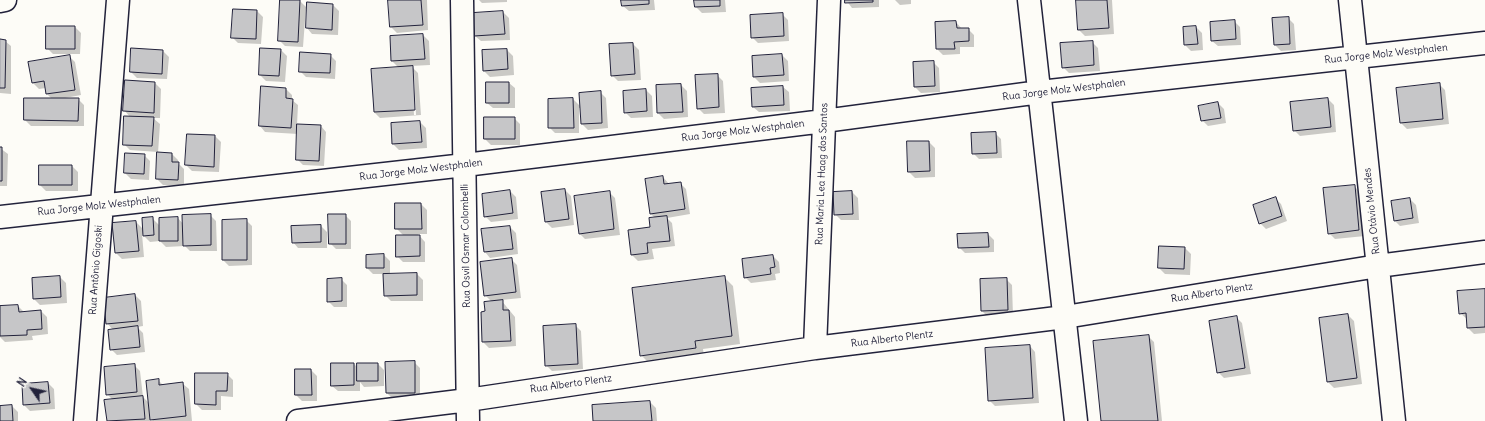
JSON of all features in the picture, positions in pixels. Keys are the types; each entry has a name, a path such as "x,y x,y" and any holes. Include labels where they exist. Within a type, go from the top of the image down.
{"street":[{"path":"0,1 5,0"},
{"name":"Rua Antônio Gigoski","path":"85,421 118,0"},
{"name":"Rua Osvil Osmar Colombelli","path":"462,0 468,421"},
{"name":"Rua Maria Lea Haag dos Santos","path":"815,348 829,0"},
{"path":"1030,0 1076,421"},
{"name":"Rua Otávio Mendes","path":"1350,0 1394,421"},
{"name":"Rua Jorge Molz Westphalen","path":"0,217 465,165 824,121 1040,92 1485,43"},
{"name":"Rua Alberto Plentz","path":"298,421 468,400 815,348 1065,318 1378,266 1485,252"}],"building":[{"path":"280,0 300,0 298,42 278,41"},
{"path":"388,0 421,0 423,25 390,27"},
{"path":"621,0 649,0 649,4 622,6"},
{"path":"694,0 720,0 720,6 695,7"},
{"path":"845,0 873,0 873,2 845,3"},
{"path":"1076,0 1107,0 1109,28 1078,30"},
{"path":"307,2 333,4 332,30 306,28"},
{"path":"233,9 257,10 256,39 231,38"},
{"path":"503,11 505,34 474,36 473,13"},
{"path":"783,13 784,36 751,38 750,15"},
{"path":"1289,17 1290,44 1274,45 1272,18"},
{"path":"1235,20 1236,39 1211,41 1210,22"},
{"path":"956,21 957,28 969,28 969,41 954,42 955,49 936,49 935,22"},
{"path":"46,26 75,26 75,49 46,49"},
{"path":"1196,26 1198,44 1184,45 1183,27"},
{"path":"423,34 425,59 391,61 390,36"},
{"path":"0,39 6,40 5,88 0,88"},
{"path":"1093,41 1094,65 1062,68 1060,43"},
{"path":"633,43 635,74 611,76 609,44"},
{"path":"131,48 163,50 162,74 130,72"},
{"path":"260,48 281,49 279,76 259,75"},
{"path":"507,49 508,69 483,71 482,50"},
{"path":"300,52 331,54 330,73 299,72"},
{"path":"782,54 784,75 753,77 752,56"},
{"path":"70,55 75,90 46,94 44,81 32,83 28,62"},
{"path":"934,61 935,86 914,87 913,62"},
{"path":"413,66 415,110 374,112 371,69"},
{"path":"718,74 719,107 697,109 695,75"},
{"path":"125,80 155,82 154,113 123,111"},
{"path":"486,82 509,82 509,103 486,103"},
{"path":"1440,83 1443,119 1400,123 1396,88"},
{"path":"681,84 683,112 657,113 656,85"},
{"path":"261,86 286,88 286,98 293,99 291,128 259,126"},
{"path":"783,86 784,105 752,107 751,88"},
{"path":"646,89 647,111 624,113 623,91"},
{"path":"601,91 602,123 581,124 579,93"},
{"path":"24,98 79,98 78,121 24,120"},
{"path":"573,98 574,128 548,128 548,99"},
{"path":"1328,98 1331,127 1293,131 1290,102"},
{"path":"1218,102 1221,118 1201,121 1198,106"},
{"path":"124,116 154,117 152,146 123,145"},
{"path":"484,117 515,117 515,139 484,139"},
{"path":"420,121 422,142 392,144 391,123"},
{"path":"297,124 321,125 319,161 296,160"},
{"path":"996,132 997,153 972,154 971,133"},
{"path":"187,134 215,135 214,167 185,165"},
{"path":"907,141 929,141 930,171 908,172"},
{"path":"0,147 2,147 2,181 0,181"},
{"path":"157,152 172,153 172,162 179,162 178,180 156,179"},
{"path":"125,153 145,154 144,174 124,173"},
{"path":"39,165 72,165 72,185 39,185"},
{"path":"663,176 664,184 681,182 685,209 650,214 645,179"},
{"path":"1355,185 1359,230 1328,234 1323,188"},
{"path":"565,189 569,219 545,222 541,192"},
{"path":"510,190 513,213 484,217 482,194"},
{"path":"610,191 614,229 579,234 574,196"},
{"path":"852,191 853,214 834,215 833,192"},
{"path":"1276,197 1282,216 1259,224 1253,205"},
{"path":"1410,198 1413,218 1394,221 1391,201"},
{"path":"395,203 421,203 422,229 395,229"},
{"path":"211,214 211,245 183,246 182,215"},
{"path":"328,214 346,214 346,244 329,244"},
{"path":"667,216 670,241 647,243 648,253 631,255 628,230 650,227 649,218"},
{"path":"153,217 154,235 143,236 142,218"},
{"path":"178,217 178,241 159,241 159,218"},
{"path":"247,219 247,260 222,260 222,220"},
{"path":"136,221 139,251 115,253 112,223"},
{"path":"321,225 321,242 292,243 291,226"},
{"path":"510,226 513,249 484,252 481,229"},
{"path":"988,233 989,247 958,248 957,234"},
{"path":"396,235 420,235 420,256 396,257"},
{"path":"1159,246 1185,247 1184,269 1158,268"},
{"path":"384,254 384,268 366,268 366,255"},
{"path":"773,255 775,267 770,268 771,274 744,278 742,259"},
{"path":"512,258 516,292 484,296 480,262"},
{"path":"417,273 417,295 384,296 383,274"},
{"path":"60,276 61,297 33,299 32,278"},
{"path":"725,276 732,336 695,341 696,348 640,356 632,288"},
{"path":"342,278 342,301 327,302 327,279"},
{"path":"1007,278 1008,310 981,311 980,279"},
{"path":"1485,289 1485,327 1467,328 1466,313 1459,314 1457,291"},
{"path":"135,294 138,321 106,324 103,298"},
{"path":"503,300 503,310 509,310 511,341 482,342 481,312 485,311 484,302"},
{"path":"18,305 19,312 41,310 42,329 27,330 27,335 0,336 0,306"},
{"path":"1348,314 1357,378 1327,382 1319,318"},
{"path":"1237,316 1245,368 1217,373 1209,321"},
{"path":"576,324 578,364 545,366 543,326"},
{"path":"138,326 140,347 110,350 108,330"},
{"path":"1149,335 1158,421 1101,421 1093,341"},
{"path":"1030,345 1033,398 988,401 985,348"},
{"path":"415,361 415,393 386,393 385,362"},
{"path":"331,363 354,363 354,385 331,386"},
{"path":"357,363 378,363 378,381 357,381"},
{"path":"135,364 137,392 106,395 104,367"},
{"path":"295,369 311,369 312,395 295,395"},
{"path":"195,373 228,373 227,391 216,391 216,405 195,404"},
{"path":"159,379 159,385 183,382 186,416 150,420 146,381"},
{"path":"48,382 50,403 23,405 22,384"},
{"path":"143,396 145,419 107,421 104,400"},
{"path":"650,401 652,421 593,421 592,405"},
{"path":"12,405 13,421 0,421 0,406"}]}
